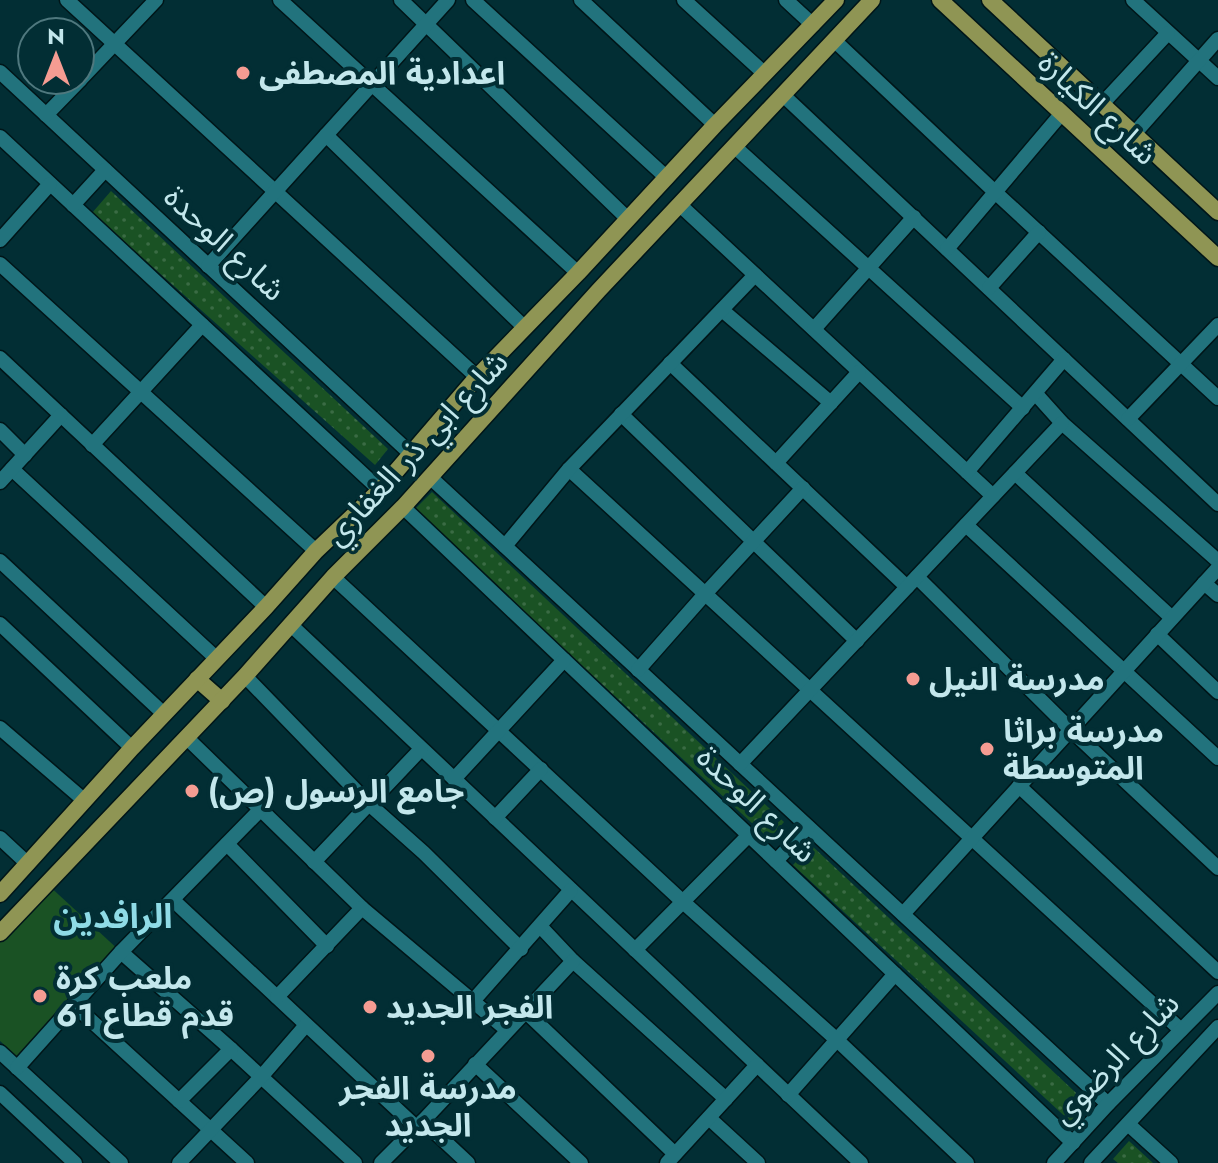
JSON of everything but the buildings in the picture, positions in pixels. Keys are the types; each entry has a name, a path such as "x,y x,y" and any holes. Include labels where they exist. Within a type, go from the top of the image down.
{"main road":[{"name":"شارع ابي ذر الغفاري","path":"0,894 316,551 380,490 477,377 836,0"},
{"name":"شارع ابي ذر الغفاري","path":"0,933 222,701 333,577 403,507 734,146 867,5 879,0"},
{"path":"929,0 944,4"},
{"name":"شارع الكيارة","path":"990,0 1218,212"},
{"name":"شارع الكيارة","path":"944,4 1218,258"},
{"path":"692,151 712,170"},
{"path":"197,679 222,701"}],"street":[{"path":"67,0 477,377"},
{"path":"96,63 156,0"},
{"path":"280,0 578,273"},
{"path":"401,0 628,219"},
{"path":"208,266 448,0"},
{"path":"473,0 667,178"},
{"path":"581,0 715,125"},
{"path":"684,0 765,74"},
{"path":"786,0 813,25"},
{"path":"1133,0 1218,78"},
{"path":"1102,104 1168,33"},
{"path":"1134,134 1218,39"},
{"path":"835,41 1218,398"},
{"name":"شارع الوحدة","path":"0,72 411,454"},
{"path":"783,95 1218,504"},
{"path":"46,115 64,96"},
{"path":"947,249 1062,113"},
{"path":"326,135 525,328"},
{"path":"0,137 380,490"},
{"path":"734,146 1023,408"},
{"path":"73,205 105,170"},
{"path":"0,240 50,184"},
{"path":"680,205 993,496"},
{"path":"814,329 914,217"},
{"path":"989,288 1039,232"},
{"path":"0,264 316,551"},
{"path":"505,546 569,469 755,275"},
{"path":"722,310 831,403"},
{"path":"92,445 202,325"},
{"path":"1128,419 1218,325"},
{"path":"0,358 266,607"},
{"path":"967,472 1064,359"},
{"path":"670,363 803,488 912,582 1218,868"},
{"path":"776,463 859,372"},
{"path":"1036,394 1062,423 1218,561"},
{"path":"621,414 857,641"},
{"path":"0,482 61,415"},
{"path":"740,764 1062,423"},
{"path":"0,430 25,455"},
{"path":"12,469 217,659"},
{"path":"569,469 1181,1030"},
{"path":"1015,473 1172,618"},
{"name":"شارع الوحدة","path":"430,477 1108,1104"},
{"path":"638,670 803,488"},
{"name":"شارع الوحدة","path":"403,507 1073,1143"},
{"path":"966,525 1218,758"},
{"path":"0,561 164,714"},
{"path":"903,914 1218,568"},
{"path":"333,577 967,1163"},
{"path":"1204,583 1218,595"},
{"path":"0,624 132,748"},
{"path":"291,625 861,1163"},
{"path":"1157,634 1218,692"},
{"path":"454,779 564,660"},
{"path":"245,676 369,804 424,853 521,949"},
{"path":"0,728 85,801"},
{"path":"187,738 362,908 507,1030"},
{"path":"314,862 421,749"},
{"path":"495,818 541,769"},
{"path":"1019,786 1218,972"},
{"path":"17,1068 121,952 260,810"},
{"path":"776,861 808,827"},
{"path":"635,950 749,835"},
{"path":"0,838 28,864"},
{"path":"227,844 327,946"},
{"path":"473,1001 571,890"},
{"path":"173,900 306,1025 468,1163"},
{"path":"277,997 362,908"},
{"path":"540,926 573,961 726,1099"},
{"path":"121,952 355,1163"},
{"path":"381,1163 573,961"},
{"path":"788,1095 895,974"},
{"name":"شارع الرضوي","path":"1054,1163 1218,993"},
{"path":"74,1005 247,1163"},
{"path":"525,1011 671,1158 757,1065"},
{"path":"179,1163 306,1025"},
{"name":"شارع الرضوي","path":"1100,1160 1128,1124 1218,1027"},
{"path":"179,1101 231,1049"},
{"path":"0,1052 121,1163"},
{"path":"475,1064 581,1163"},
{"path":"0,1093 75,1163"},
{"path":"709,1118 758,1163"},
{"path":"1128,1124 1171,1163"}],"green space":[{"path":"111,191 388,449 375,465 92,213"},
{"path":"432,492 784,822 769,839 414,510"},
{"path":"811,845 1089,1105 1072,1123 793,865"},
{"name":"ملعب كرة قدم قطاع 61","path":"46,883 121,952 21,1060 0,1041 0,933"},
{"path":"1129,1141 1153,1163 1118,1163 1113,1159"}],"place":[{"name":"اعدادية المصطفى","path":"243,73"},
{"name":"مدرسة النيل","path":"913,679"},
{"name":"مدرسة براثا المتوسطة","path":"987,749"},
{"name":"جامع الرسول (ص)","path":"192,791"},
{"name":"ملعب كرة قدم قطاع 61","path":"40,996"},
{"name":"الفجر الجديد","path":"370,1007"},
{"name":"مدرسة الفجر الجديد","path":"428,1056"}],"district":[{"name":"الرافدين","path":"113,916"}]}
